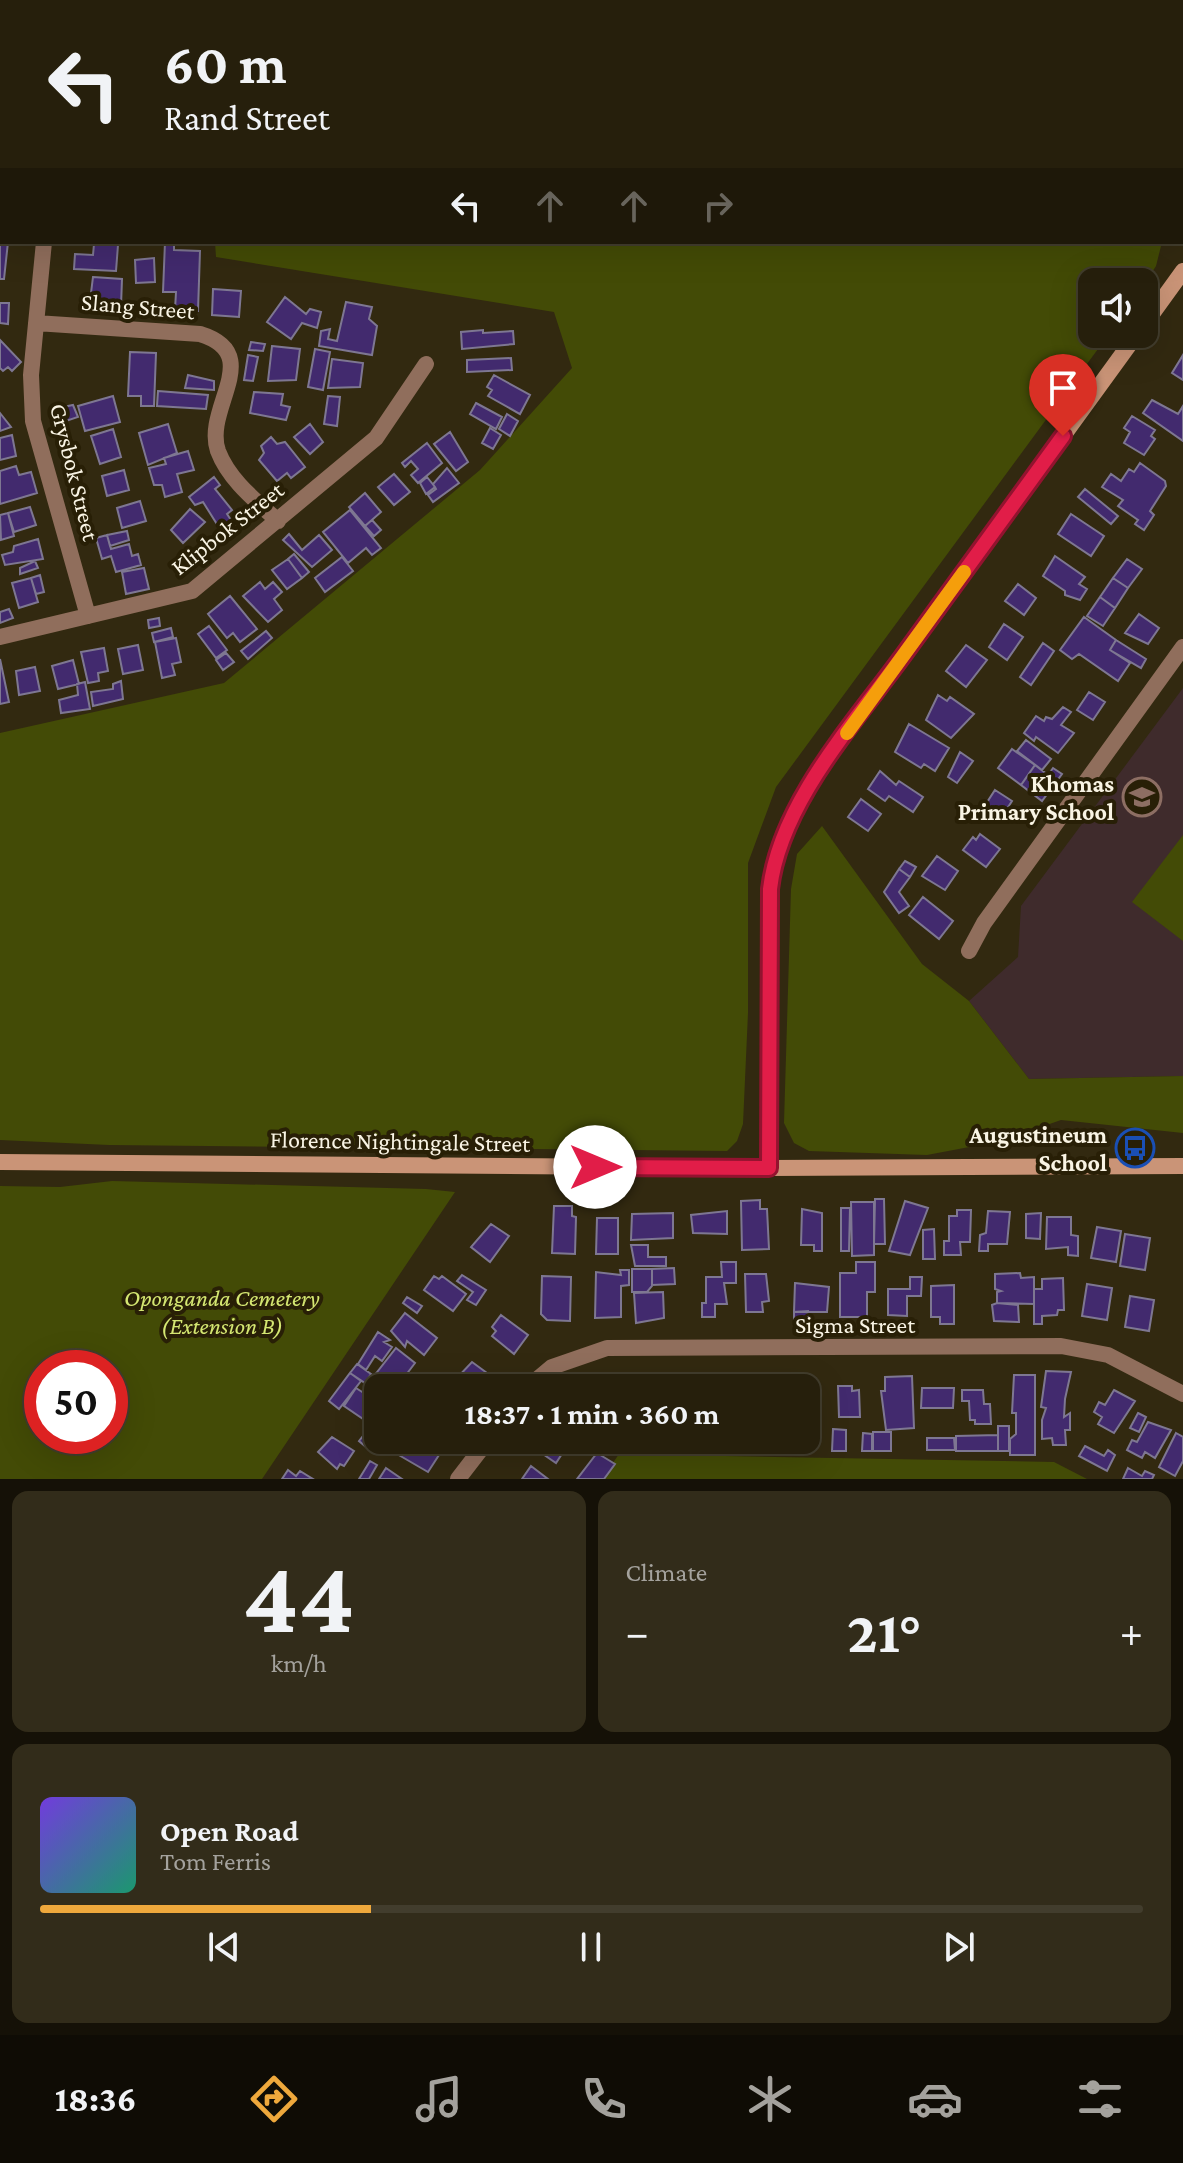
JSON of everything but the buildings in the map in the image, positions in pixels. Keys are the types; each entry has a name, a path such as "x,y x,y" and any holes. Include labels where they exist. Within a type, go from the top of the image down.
{"main road":[{"path":"1158,306 1183,271"},
{"path":"769,1168 770,889 773,862 786,829 842,740 1127,348"},
{"name":"Florence Nightingale Street","path":"0,1162 769,1168 1183,1166"}],"street":[{"name":"Grysbok Street","path":"44,244 36,323 33,421 88,616"},
{"name":"Slang Street","path":"36,323 200,334 224,346 230,356 231,371 215,430 217,450 242,487 278,521"},
{"name":"Klipbok Street","path":"0,637 192,591 376,438 426,364"},
{"path":"969,951 984,923 1183,647"},
{"name":"Sigma Street","path":"544,1374 552,1367 607,1348 1061,1346 1108,1355 1183,1394"},
{"path":"458,1479 477,1454"}],"shaded area":[{"name":"Khomas Primary School","path":"1183,688 1183,1076 1029,1079 969,1001 1018,957 1021,906"}],"green space":[{"path":"215,244 1162,244 1155,268 1078,268 1078,348 1099,348 776,787 748,863 748,1013 743,1124 737,1141 727,1151 109,1145 0,1140 0,733 224,683 480,470 572,368 554,312 216,257"},
{"path":"822,826 922,964 969,1001 1029,1079 1183,1076 1183,1133 1061,1120 1001,1141 927,1155 809,1151 794,1143 784,1123 791,889 797,854"},
{"path":"1183,835 1183,941 1132,902"},
{"name":"Oponganda Cemetery (Extension B)","path":"112,1181 455,1192 262,1479 0,1479 0,1186 60,1187"},
{"path":"619,1454 1054,1462 1087,1479 602,1479"}],"slow traffic":[{"path":"847,733 964,572"}],"place":[{"name":"Khomas Primary School","path":"1142,797"},
{"name":"Augustineum School","path":"1135,1148"}],"route":[{"path":"595,1167 769,1168 770,889 773,862 786,829 802,799 842,740 1063,436"}]}
